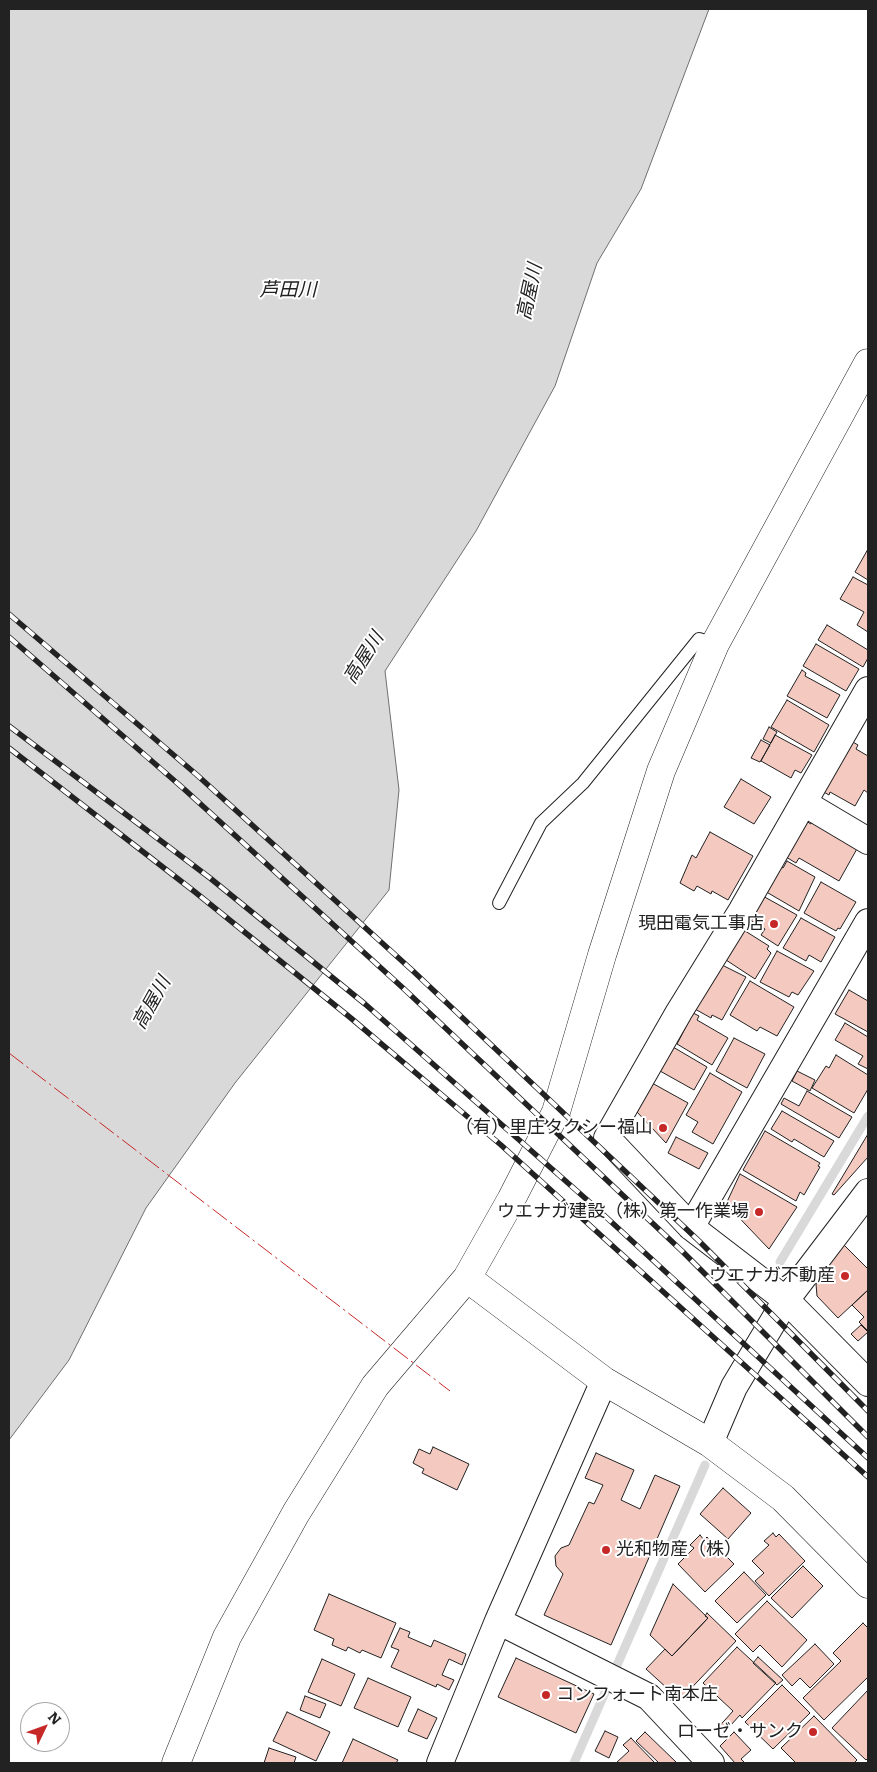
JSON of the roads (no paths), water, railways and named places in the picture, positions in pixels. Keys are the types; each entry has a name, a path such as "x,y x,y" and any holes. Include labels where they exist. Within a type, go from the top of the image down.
{"street":[{"path":"176,1763 227,1638 296,1513 375,1386 467,1278 511,1200 556,1112 602,955 661,771 715,644 868,363"},
{"path":"868,690 742,910 679,1012 607,1138 691,1227 786,1300 868,1383"},
{"path":"804,803 868,841"},
{"path":"691,1227 868,922"},
{"path":"710,1443 734,1387 786,1300 868,1192"},
{"path":"467,1278 604,1381 710,1443 782,1498 868,1584"},
{"path":"440,1763 498,1621 604,1381"},
{"path":"498,1621 650,1697 711,1763"}],"lane":[{"path":"499,903 541,823 583,783 700,639 715,644"}],"water":[{"name":"芦田川","path":"9,9 709,9 641,189 597,263 555,386 476,531 385,671 399,790 389,890 235,1083 146,1208 69,1360 9,1440"}],"waterway":[{"path":"780,1262 868,1116"},
{"path":"574,1763 705,1465"}],"railway":[{"path":"9,614 197,775 413,971 699,1241 868,1411"},
{"path":"9,637 184,789 403,988 682,1251 868,1437"},
{"path":"9,726 210,878 365,1004 594,1206 868,1458"},
{"path":"9,748 195,892 352,1019 501,1145 868,1477"}],"place":[{"name":"現田電気工事店","path":"774,924"},
{"name":"（有）里庄タクシー福山","path":"663,1128"},
{"name":"ウエナガ建設（株）第一作業場","path":"759,1212"},
{"name":"ウエナガ不動産","path":"845,1276"},
{"name":"光和物産（株）","path":"606,1550"},
{"name":"コンフォート南本庄","path":"546,1695"},
{"name":"ローゼ・サンク","path":"813,1732"}],"water label":[{"name":"高屋川","path":"530,292"},
{"name":"高屋川","path":"364,658"},
{"name":"高屋川","path":"152,1003"}]}
